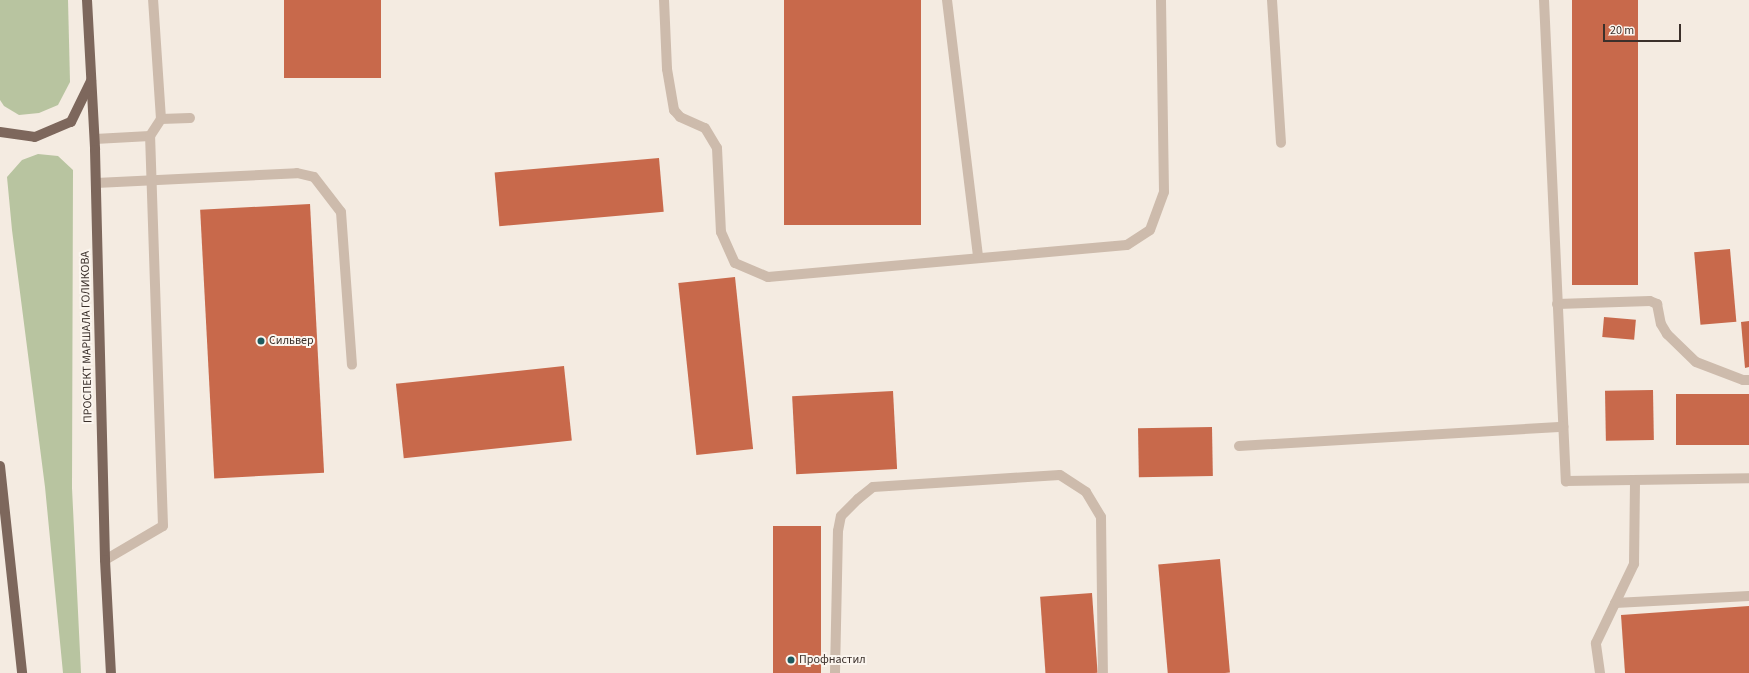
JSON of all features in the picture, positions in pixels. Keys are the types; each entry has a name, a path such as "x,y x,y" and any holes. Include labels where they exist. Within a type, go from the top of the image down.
{"main road":[{"name":"ПРОСПЕКТ МАРШАЛА ГОЛИКОВА","path":"87,0 95,139 105,560 111,673"},
{"path":"0,132 35,137 70,122 91,80"},
{"path":"0,466 22,673"}],"lane":[{"path":"105,560 163,526 150,136 161,119 153,0"},
{"path":"664,0 667,69 674,110 680,117 705,128 717,148 721,232 735,263 768,277 1127,245 1150,230 1164,192 1161,0"},
{"path":"947,0 978,258"},
{"path":"1272,0 1281,143"},
{"path":"1544,0 1566,481 1749,478"},
{"path":"161,119 190,118"},
{"path":"95,139 150,136"},
{"path":"96,183 297,173 314,177 340,212 352,364"},
{"path":"1557,304 1650,301 1657,304 1660,324 1667,334 1696,362 1742,380 1749,380"},
{"path":"1239,446 1563,427"},
{"path":"835,673 838,531 841,516 858,500 873,487 1060,475 1086,492 1101,517 1103,673"},
{"path":"1600,673 1596,643 1634,564 1635,480"},
{"path":"1615,603 1749,596"}],"green space":[{"path":"0,0 68,0 70,82 58,105 39,113 19,115 4,106 0,100"},
{"path":"38,154 58,156 73,170 72,488 81,673 63,673 45,487 12,230 7,177 22,160"}],"building":[{"path":"284,0 381,0 381,78 284,78"},
{"path":"784,0 921,0 921,225 784,225"},
{"path":"1572,0 1638,0 1638,285 1572,285"},
{"path":"659,158 664,212 499,226 495,172"},
{"name":"Сильвер","path":"310,204 324,473 214,478 200,210"},
{"path":"1730,249 1736,322 1700,325 1694,252"},
{"path":"735,277 753,449 696,455 678,283"},
{"path":"1604,317 1636,320 1634,340 1602,337"},
{"path":"1749,321 1749,367 1745,368 1741,322"},
{"path":"564,366 572,441 404,458 396,384"},
{"path":"1653,390 1654,440 1606,441 1605,391"},
{"path":"893,391 897,469 796,474 792,396"},
{"path":"1676,394 1749,394 1749,445 1676,445"},
{"path":"1212,427 1213,476 1139,477 1138,428"},
{"path":"773,526 821,526 821,673 773,673"},
{"path":"1220,559 1230,673 1168,673 1158,564"},
{"path":"1092,593 1098,673 1045,673 1040,597"},
{"path":"1749,606 1749,673 1625,673 1621,615"}],"place":[{"name":"Сильвер","path":"261,341"},
{"name":"Профнастил","path":"791,660"}]}
